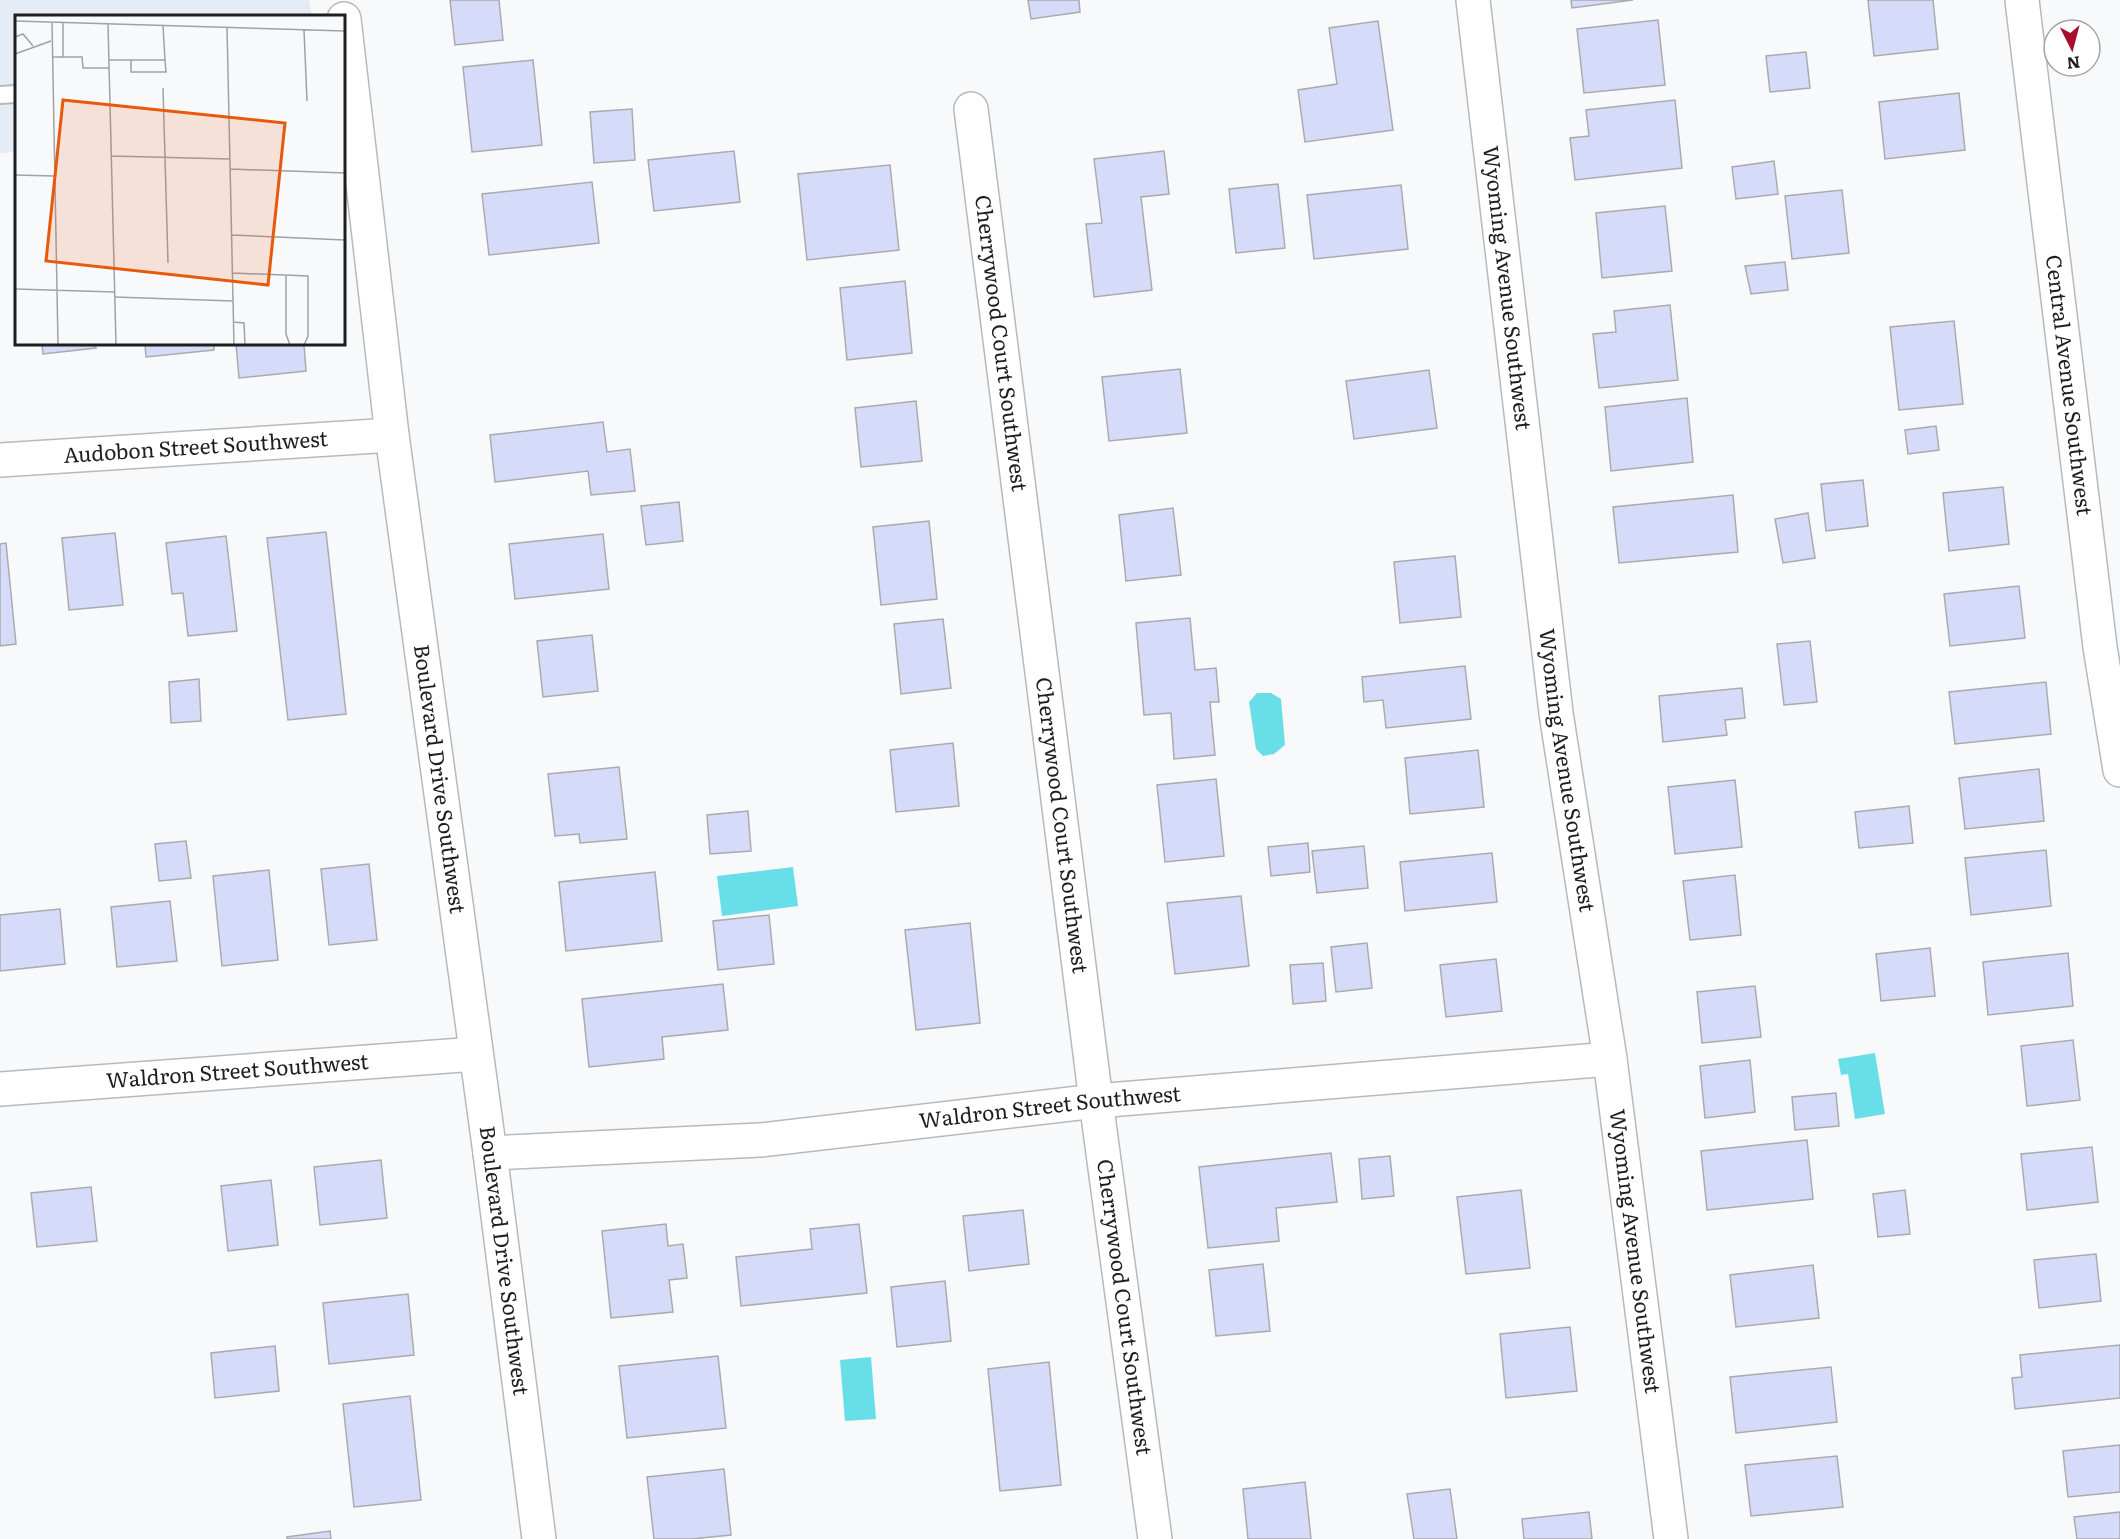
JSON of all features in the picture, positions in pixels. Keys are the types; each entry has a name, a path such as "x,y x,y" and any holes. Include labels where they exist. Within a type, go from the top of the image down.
{"street":[{"name":"Boulevard Drive Southwest","path":"341,0 343,15"},
{"name":"Wyoming Avenue Southwest","path":"1473,0 1556,713 1611,1059 1671,1539"},
{"name":"Central Avenue Southwest","path":"2022,0 2100,647 2120,770"},
{"name":"Boulevard Drive Southwest","path":"345,46 392,435 490,1153 539,1539"},
{"name":"Cherrywood Court Southwest","path":"971,109 1096,1101 1155,1539"},
{"name":"Audobon Street Southwest","path":"0,460 392,435"},
{"name":"Waldron Street Southwest","path":"0,1089 476,1054"},
{"name":"Waldron Street Southwest","path":"490,1153 760,1140 1096,1101 1611,1059"}],"lane":[{"path":"0,95 15,94"}],"shaded area":[{"path":"0,0 309,0 312,15 15,15 15,152 0,153"}],"water":[{"path":"1257,693 1271,693 1281,699 1285,745 1274,754 1263,756 1256,749 1249,702"},
{"path":"793,867 798,906 722,916 717,876"},
{"path":"1875,1053 1885,1114 1855,1119 1848,1074 1841,1075 1838,1059"},
{"path":"871,1357 876,1419 845,1421 840,1360"}],"building":[{"path":"450,0 499,0 503,40 455,45"},
{"path":"1028,0 1079,0 1080,12 1031,19"},
{"path":"1571,0 1633,0 1572,8"},
{"path":"1868,0 1933,0 1938,49 1874,56"},
{"path":"1658,20 1665,85 1584,93 1577,29"},
{"path":"1378,21 1393,130 1305,142 1298,90 1337,84 1329,28"},
{"path":"1806,52 1810,88 1770,92 1766,56"},
{"path":"533,60 542,145 472,152 463,67"},
{"path":"1959,93 1965,150 1885,159 1879,102"},
{"path":"1675,100 1682,168 1575,180 1570,138 1589,136 1586,110"},
{"path":"632,109 635,160 594,163 590,112"},
{"path":"734,151 740,202 654,211 648,160"},
{"path":"1164,151 1169,194 1141,197 1152,290 1094,297 1086,224 1102,223 1094,159"},
{"path":"1774,161 1778,194 1736,199 1732,167"},
{"path":"890,165 899,250 807,260 798,174"},
{"path":"592,182 599,243 489,255 482,194"},
{"path":"1278,184 1285,248 1236,253 1229,189"},
{"path":"1401,185 1408,249 1314,259 1307,195"},
{"path":"1842,190 1849,253 1792,259 1785,196"},
{"path":"1665,206 1672,271 1602,278 1596,213"},
{"path":"1785,262 1788,290 1751,294 1745,266"},
{"path":"905,281 912,353 847,360 840,288"},
{"path":"1670,305 1678,380 1599,388 1593,334 1616,332 1614,311"},
{"path":"1954,321 1963,404 1899,410 1890,327"},
{"path":"42,345 95,345 96,348 43,354"},
{"path":"145,345 214,345 214,350 146,357"},
{"path":"236,345 304,345 306,371 239,378"},
{"path":"1180,369 1187,433 1109,441 1102,377"},
{"path":"1429,370 1437,428 1354,439 1346,381"},
{"path":"1687,398 1693,462 1611,471 1605,407"},
{"path":"916,401 922,461 861,467 855,408"},
{"path":"603,422 607,452 630,449 635,491 591,495 588,471 495,482 490,435"},
{"path":"1936,426 1939,450 1908,454 1905,430"},
{"path":"1863,480 1868,526 1826,531 1821,484"},
{"path":"2003,487 2009,544 1949,551 1943,493"},
{"path":"1733,495 1738,552 1619,563 1613,507"},
{"path":"679,502 683,541 646,545 641,506"},
{"path":"1173,508 1181,575 1126,581 1119,515"},
{"path":"1808,513 1815,558 1783,563 1775,519"},
{"path":"929,521 937,599 881,605 873,527"},
{"path":"326,532 346,714 288,720 267,538"},
{"path":"115,533 123,605 69,610 62,538"},
{"path":"603,534 609,589 515,599 509,544"},
{"path":"226,536 237,631 188,636 183,593 172,594 166,543"},
{"path":"6,543 16,644 0,646 0,544"},
{"path":"1455,556 1461,617 1400,623 1394,562"},
{"path":"2019,586 2025,638 1950,646 1944,594"},
{"path":"1190,618 1195,670 1216,668 1219,702 1210,702 1215,755 1174,759 1171,713 1144,715 1136,623"},
{"path":"943,619 951,688 901,694 894,624"},
{"path":"592,635 598,691 543,697 537,641"},
{"path":"1810,641 1817,702 1784,705 1777,644"},
{"path":"1465,666 1471,719 1386,728 1383,700 1364,702 1362,677"},
{"path":"199,679 201,721 171,723 169,682"},
{"path":"2046,682 2051,734 1955,744 1949,692"},
{"path":"1742,688 1745,718 1725,720 1727,735 1663,742 1659,696"},
{"path":"953,743 959,806 896,812 890,750"},
{"path":"1478,750 1484,807 1410,814 1405,758"},
{"path":"619,767 627,839 580,843 579,834 555,836 548,774"},
{"path":"2039,769 2044,821 1965,829 1959,778"},
{"path":"1216,779 1224,856 1165,862 1157,785"},
{"path":"1735,780 1742,847 1675,854 1668,787"},
{"path":"1909,806 1913,843 1859,848 1855,812"},
{"path":"748,811 751,851 710,854 707,815"},
{"path":"186,841 191,878 159,881 155,844"},
{"path":"1308,843 1310,872 1271,876 1268,847"},
{"path":"1364,846 1368,888 1317,893 1312,851"},
{"path":"2046,850 2051,906 1971,915 1965,858"},
{"path":"1492,853 1497,902 1405,911 1400,862"},
{"path":"369,864 377,940 329,945 321,869"},
{"path":"269,870 278,960 222,966 213,876"},
{"path":"655,872 662,941 566,951 559,882"},
{"path":"1735,875 1741,935 1690,940 1683,881"},
{"path":"1241,896 1249,966 1175,974 1167,903"},
{"path":"170,901 177,961 117,967 111,907"},
{"path":"60,909 65,964 0,971 0,915"},
{"path":"769,915 774,964 718,970 713,921"},
{"path":"970,923 980,1023 916,1030 905,930"},
{"path":"1367,943 1372,988 1336,992 1331,947"},
{"path":"1930,948 1935,996 1881,1001 1876,954"},
{"path":"2068,953 2073,1006 1988,1015 1983,962"},
{"path":"1496,959 1502,1011 1446,1017 1440,965"},
{"path":"1323,963 1326,1001 1293,1004 1290,965"},
{"path":"723,984 728,1030 662,1037 664,1059 589,1067 582,999"},
{"path":"1755,986 1761,1037 1702,1043 1697,992"},
{"path":"2073,1040 2080,1100 2027,1106 2021,1046"},
{"path":"1750,1060 1755,1112 1705,1118 1700,1066"},
{"path":"1836,1093 1839,1126 1795,1130 1792,1097"},
{"path":"1807,1140 1813,1199 1707,1210 1701,1151"},
{"path":"2092,1147 2098,1202 2027,1210 2021,1154"},
{"path":"1331,1153 1337,1202 1276,1208 1279,1241 1208,1248 1199,1167"},
{"path":"1390,1156 1394,1196 1362,1199 1359,1159"},
{"path":"381,1160 387,1218 320,1225 314,1167"},
{"path":"271,1180 278,1245 228,1251 221,1186"},
{"path":"91,1187 97,1241 37,1247 31,1193"},
{"path":"1521,1190 1530,1268 1466,1274 1457,1197"},
{"path":"1905,1190 1910,1234 1878,1237 1873,1194"},
{"path":"1023,1210 1029,1264 969,1271 963,1216"},
{"path":"666,1224 668,1246 683,1244 687,1278 669,1280 673,1312 611,1318 602,1231"},
{"path":"859,1224 867,1293 741,1306 736,1257 812,1249 810,1229"},
{"path":"2096,1254 2101,1301 2039,1308 2034,1260"},
{"path":"1263,1264 1270,1331 1216,1336 1209,1270"},
{"path":"1813,1265 1819,1318 1736,1327 1730,1275"},
{"path":"945,1281 951,1341 897,1347 891,1287"},
{"path":"408,1294 414,1355 329,1364 323,1303"},
{"path":"1570,1327 1577,1391 1506,1398 1500,1334"},
{"path":"2120,1345 2120,1398 2015,1409 2012,1378 2022,1377 2020,1355"},
{"path":"275,1346 279,1391 215,1398 211,1353"},
{"path":"718,1356 726,1428 627,1438 619,1366"},
{"path":"1049,1362 1061,1485 1000,1491 988,1369"},
{"path":"1831,1367 1837,1422 1736,1433 1730,1377"},
{"path":"410,1396 421,1500 354,1507 343,1404"},
{"path":"2120,1445 2120,1492 2068,1497 2063,1451"},
{"path":"1837,1456 1843,1507 1751,1516 1745,1465"},
{"path":"724,1469 731,1535 691,1539 654,1539 647,1477"},
{"path":"1305,1482 1311,1539 1248,1539 1243,1489"},
{"path":"1450,1489 1457,1539 1414,1539 1407,1494"},
{"path":"1589,1512 1592,1539 1524,1539 1522,1519"},
{"path":"2120,1512 2120,1539 2077,1539 2074,1517"},
{"path":"330,1531 331,1539 287,1539 287,1537"}]}
